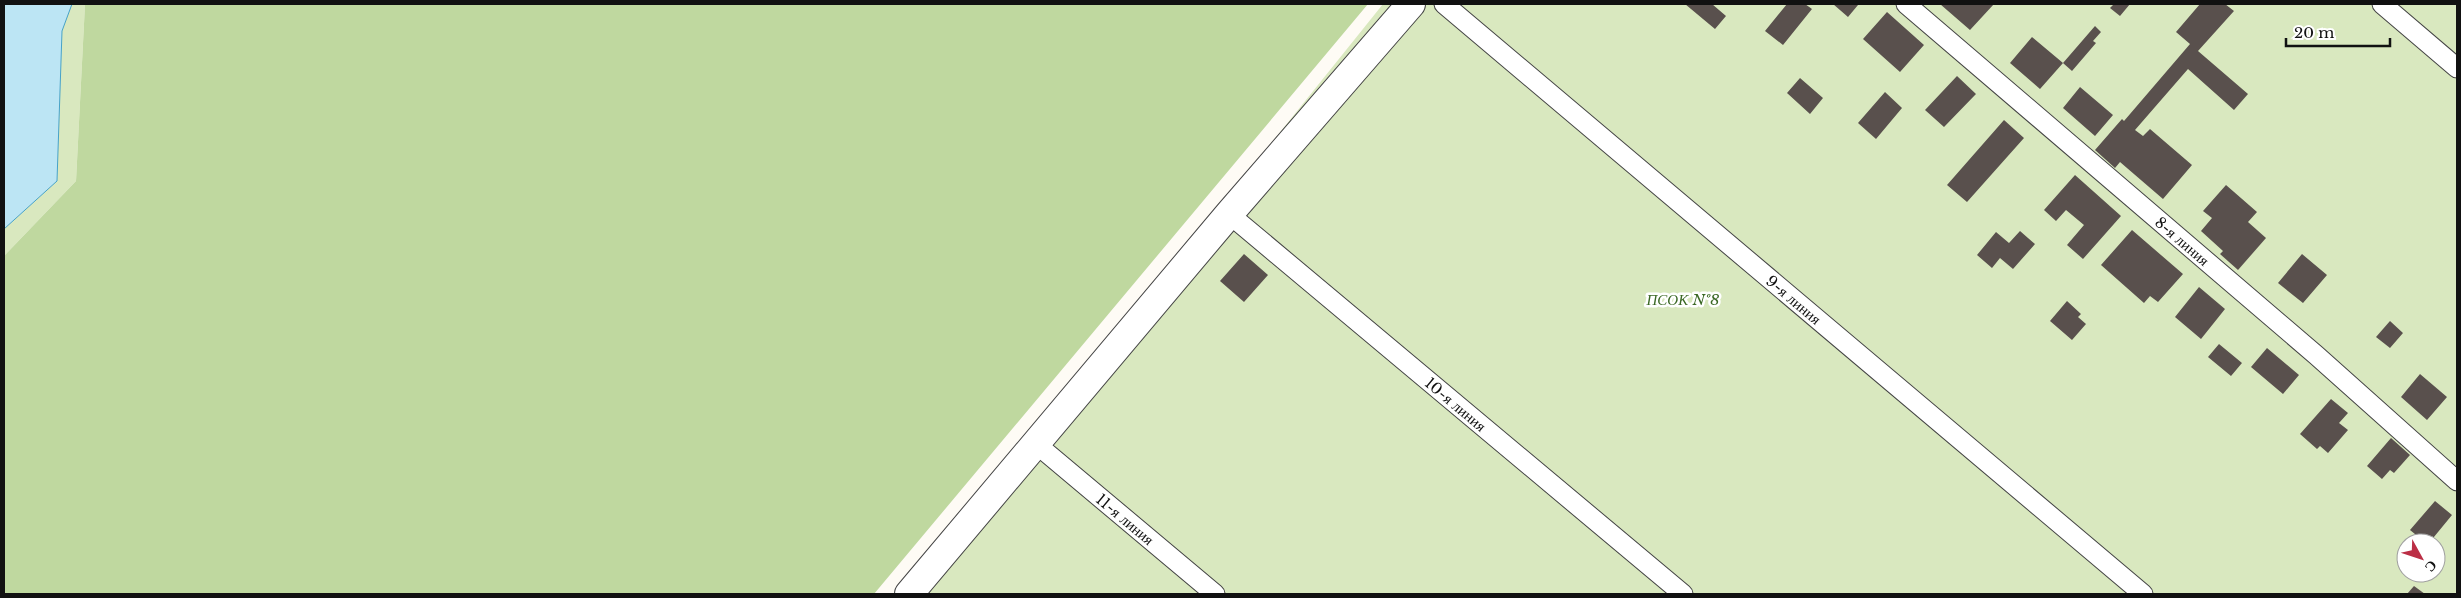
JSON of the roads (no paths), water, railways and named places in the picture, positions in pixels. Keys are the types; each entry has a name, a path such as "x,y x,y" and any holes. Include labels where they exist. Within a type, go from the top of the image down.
{"street":[{"path":"909,594 1229,214 1411,4"}],"lane":[{"name":"9-я линия","path":"1444,4 2143,594"},
{"name":"8-я линия","path":"1906,4 2309,348 2457,481"},
{"path":"2382,4 2457,68"},
{"name":"10-я линия","path":"1229,214 1683,594"},
{"name":"11-я линия","path":"1035,443 1215,594"}],"water":[{"path":"4,4 72,4 62,31 57,181 4,229"}],"park label":[{"name":"ПСОК №8","path":"1683,299"}]}
